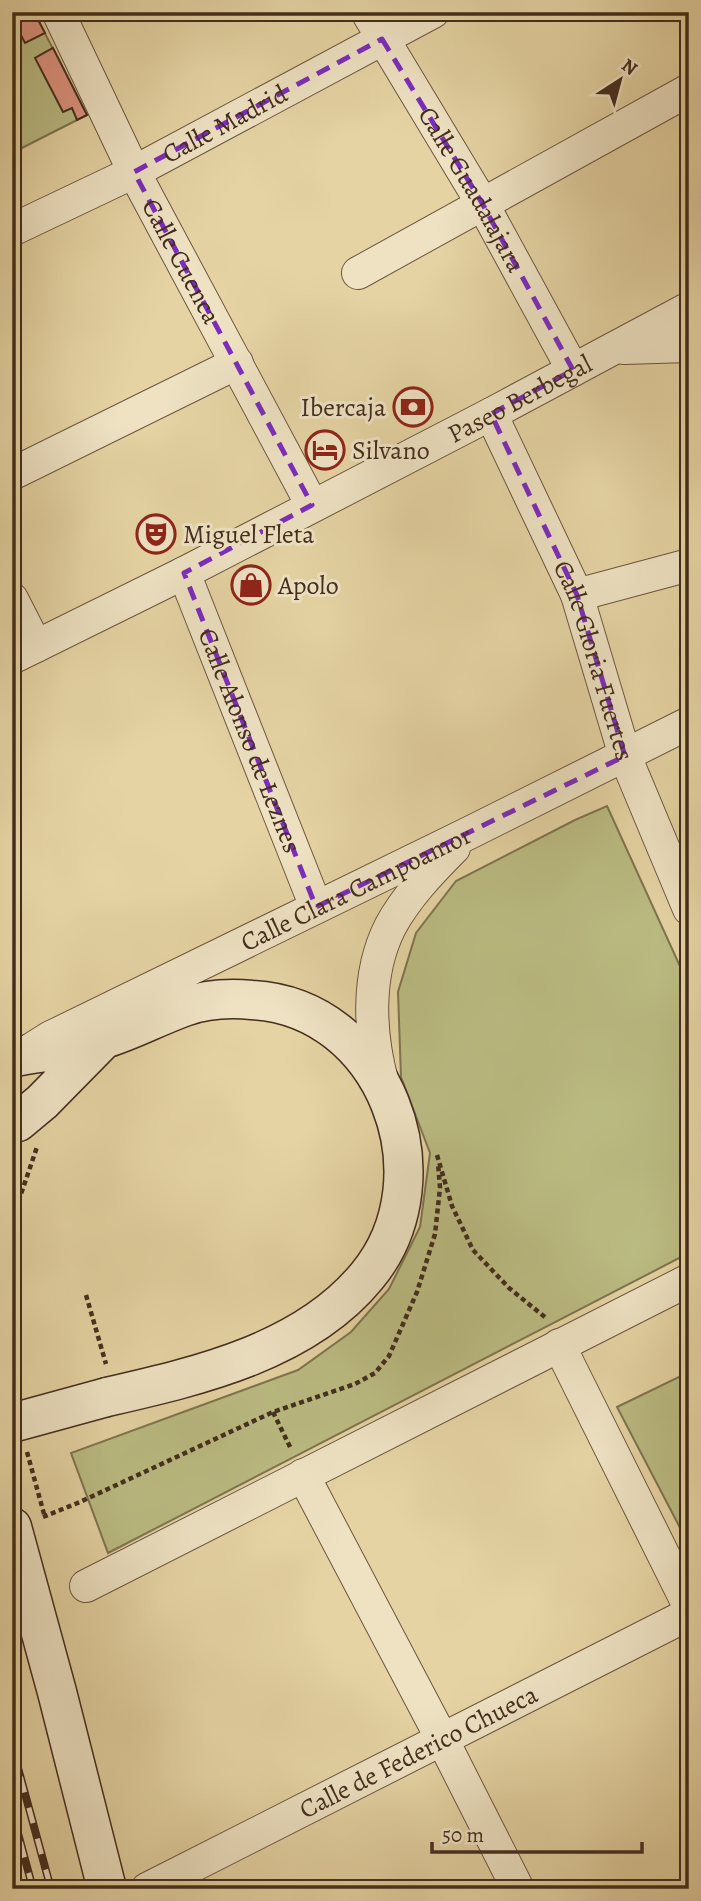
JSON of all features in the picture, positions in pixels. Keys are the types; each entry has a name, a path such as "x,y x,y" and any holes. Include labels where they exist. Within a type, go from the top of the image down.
{"street":[{"name":"Calle Cuenca","path":"58,12 134,172 313,505"},
{"name":"Calle Guadalajara","path":"367,12 482,203 573,370"},
{"name":"Calle Madrid","path":"12,230 134,172 433,12"},
{"path":"358,273 689,90"},
{"name":"Paseo Berbegal","path":"24,652 184,573 689,308"},
{"path":"615,349 689,346"},
{"path":"12,474 237,363"},
{"name":"Calle Gloria Fuertes","path":"491,414 577,595 625,756 689,909"},
{"path":"577,595 689,565"},
{"name":"Calle Alonso de Leznes","path":"184,573 316,907"},
{"path":"12,599 24,652"},
{"name":"Calle Clara Campoamor","path":"18,1056 49,1038 689,723"},
{"path":"12,1423 161,1384 257,1354 303,1331 324,1317 367,1277 389,1241 398,1213 404,1158 402,1138 375,1056 372,1020 374,980 381,950 391,926 407,901 469,833"},
{"path":"18,1056 103,1040 187,1006 229,999 268,1002 307,1013 337,1031 359,1051 384,1089"},
{"path":"14,1123 42,1102 103,1040"},
{"path":"86,1586 689,1280"},
{"path":"559,1345 689,1606"},
{"path":"303,1475 518,1889"},
{"path":"12,1527 107,1889"},
{"name":"Calle de Federico Chueca","path":"147,1889 689,1614"}],"path":[{"path":"12,1527 80,1502 273,1412 355,1384 375,1373 389,1356 417,1292 435,1234 440,1188 435,1144"},
{"path":"437,1155 453,1206 473,1250 509,1288 551,1322 559,1345"},
{"path":"86,1295 111,1396"},
{"path":"273,1412 303,1475"}],"highlighted area":[{"path":"382,39 482,203 573,370 491,414 577,595 625,756 316,907 184,573 312,505 134,172"}],"green space":[{"path":"12,12 34,12 87,115 12,153"},
{"path":"607,806 689,986 689,1253 108,1553 71,1453 298,1370 351,1332 389,1289 420,1227 430,1153 401,1077 398,992 416,933 456,881"},
{"path":"689,1372 689,1545 617,1407"}],"building":[{"path":"12,12 34,12 45,33 25,43 12,18"},
{"path":"53,48 87,115 77,120 72,108 63,112 35,58"}],"railway":[{"path":"12,1746 51,1889"},
{"path":"12,1811 33,1889"}],"place":[{"name":"Ibercaja","path":"413,407"},
{"name":"Silvano","path":"325,450"},
{"name":"Miguel Fleta","path":"156,534"},
{"name":"Apolo","path":"251,585"}]}
